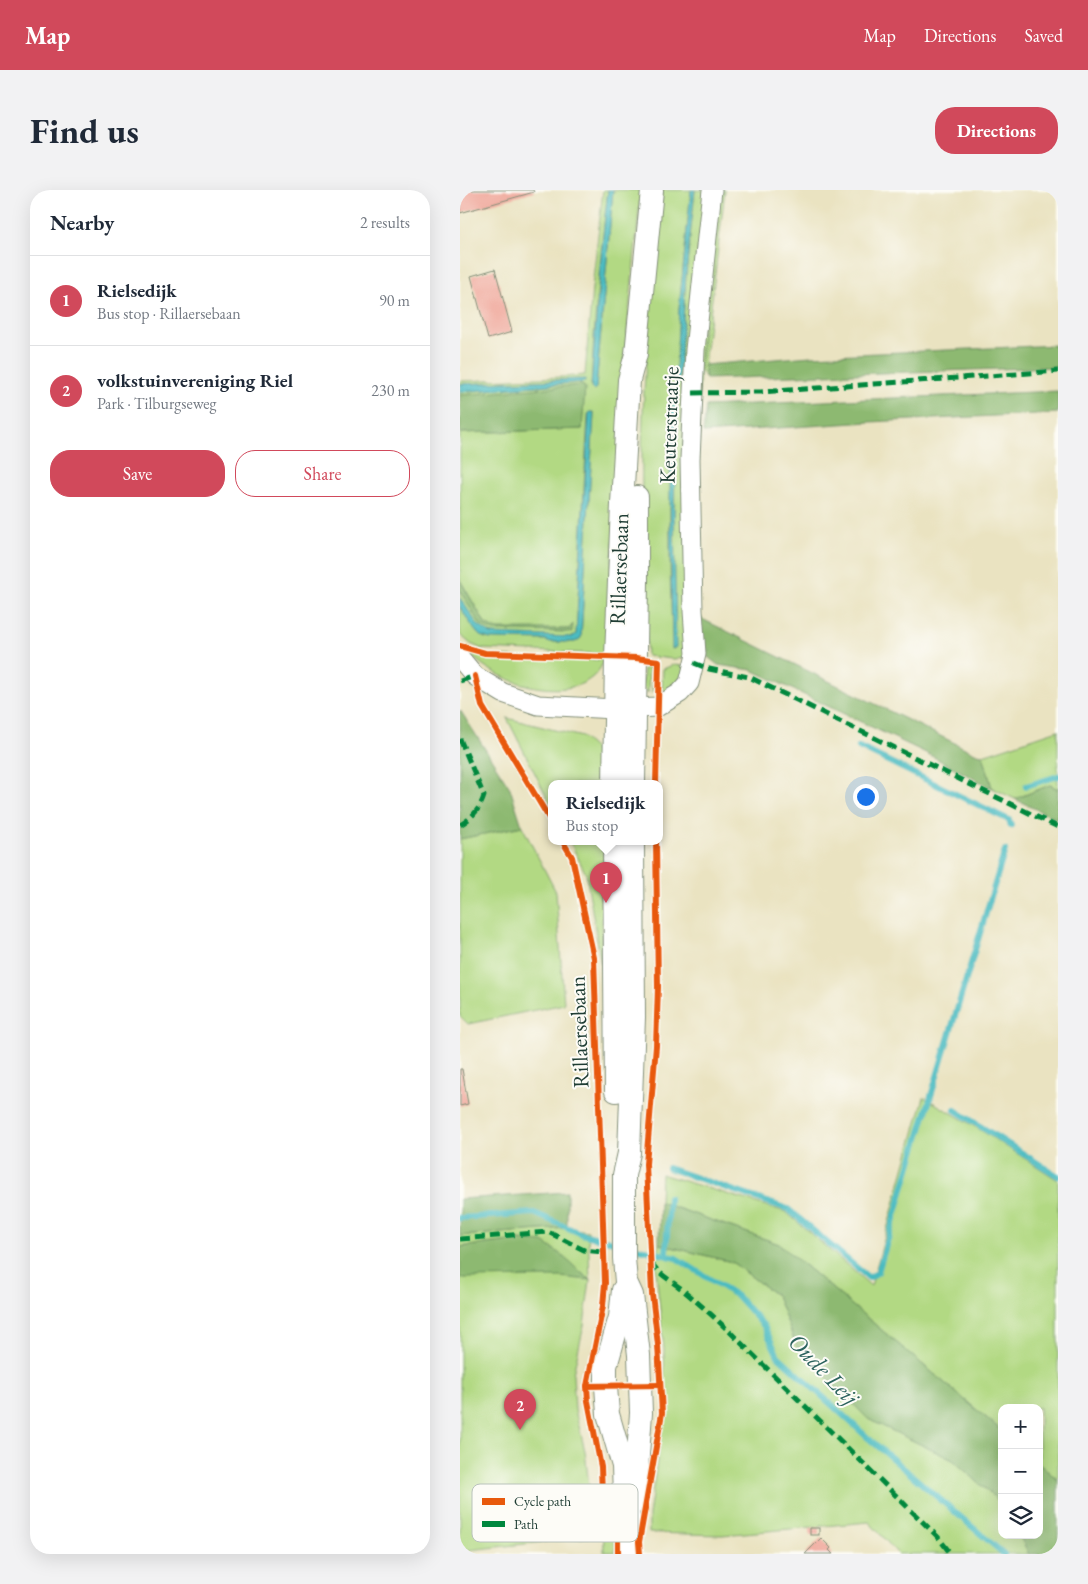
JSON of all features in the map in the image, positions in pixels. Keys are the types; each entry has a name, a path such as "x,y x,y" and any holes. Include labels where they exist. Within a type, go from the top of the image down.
{"street":[{"name":"Rillaersebaan","path":"634,780 625,709 624,466 629,380 636,354 652,190"},
{"name":"Keuterstraatje","path":"460,658 476,676 503,693 538,705 625,709 657,707 680,693 689,683 696,654 693,611 690,459 692,403 695,350 712,190"},
{"name":"Rillaersebaan","path":"615,780 625,709"},
{"name":"Rillaersebaan","path":"614,845 617,1146 624,1175"},
{"name":"Rillaersebaan","path":"626,1282 624,1258 624,1175 628,1153 634,1017 633,845"},
{"path":"624,1484 623,1466 608,1414 606,1366 620,1317 622,1295 626,1282"},
{"path":"626,1282 632,1295 641,1385 641,1426 635,1484"}],"green space":[{"path":"603,190 608,190 596,314 591,388 593,390 596,388 613,190 641,190 625,354 606,654 482,649 471,644 460,635 460,607 477,633 485,638 575,642 581,638 594,413 588,414 576,634 572,637 496,635 486,632 477,625 460,598 460,591 479,621 486,628 496,629 486,625 460,580 460,433 582,429 583,406 495,393 460,395 460,392 584,382 579,379 460,384 460,381 585,375","holes":["572,625 572,632 502,630 569,629"]},
{"path":"662,190 691,190 679,309 676,385 679,383 686,274 695,190 708,190 687,658 672,659 647,656 643,565 642,474 644,385","holes":["672,406 677,406 674,506 675,648 673,649 670,558"]},
{"path":"716,190 725,190 704,365 706,379 700,369"},
{"path":"1058,345 1058,367 706,379 704,365 811,356"},
{"path":"581,385 585,388 582,429 460,433 460,395"},
{"path":"1058,391 1058,413 870,422 703,433 706,406"},
{"path":"460,580 486,625 497,629 569,629 573,624 572,632 493,631 486,628 480,624 460,591"},
{"path":"698,617 977,754 983,755 992,788 926,753 752,670 718,665 704,654"},
{"path":"472,652 485,656 604,660 597,673 587,681 574,686 546,688 518,683 501,676 470,655"},
{"path":"645,661 656,666 652,693 652,666 649,666 648,693 642,686"},
{"path":"673,665 686,666 677,682 662,693 663,669"},
{"path":"460,710 510,788 522,826 460,839"},
{"path":"507,718 582,737 595,749 602,772 602,780 548,780 548,799"},
{"path":"1058,730 1058,789 1050,785 1015,799 992,788 983,755"},
{"path":"1050,785 1058,789 1058,820 1015,799"},
{"path":"522,826 556,892 564,1004 468,1024 460,1016 460,839"},
{"path":"572,845 605,845 601,964 586,874"},
{"path":"924,1097 979,1129 1058,1180 1058,1480 1043,1467 1043,1404 998,1404 998,1428 779,1244 660,1202 661,1174 786,1212 871,1286"},
{"path":"567,1192 567,1228 460,1236 460,1199"},
{"path":"660,1202 779,1244 998,1428 998,1500 953,1460 868,1419 797,1347 777,1296 732,1262 659,1244"},
{"path":"567,1228 588,1231 590,1279 520,1240 460,1247 460,1236"},
{"path":"520,1240 543,1242 559,1253 590,1280 560,1277 460,1278 460,1247"},
{"path":"659,1244 732,1262 777,1296 797,1347 868,1419 953,1460 998,1500 998,1539 1021,1539 1029,1554 898,1554 869,1522 722,1535 649,1533 649,1515 665,1408 664,1349 655,1260"},
{"path":"514,1273 590,1279 584,1325 573,1374 575,1410 585,1451 589,1484 472,1484 472,1542 543,1542 460,1551 460,1275"},
{"path":"1043,1467 1058,1480 1058,1554 1029,1554 1021,1539 1043,1539"},
{"path":"604,1542 615,1542 616,1552 604,1552"}],"water":[{"path":"608,190 613,190 596,388 594,390 591,388 600,264"},
{"path":"691,190 695,190 686,274 679,383 677,386 675,384 679,309"},
{"path":"585,379 585,382 460,392 460,384"},
{"path":"675,404 677,406 674,506 676,647 672,649 670,488 672,406"},
{"path":"589,412 594,414 581,638 575,642 547,642 547,640 490,639 480,636 460,607 460,598 478,625 491,634 572,637 576,634"}],"building":[{"path":"460,190 533,190 534,192 460,213"},
{"path":"495,269 512,332 488,339 471,276"},
{"path":"460,1069 462,1069 468,1104 460,1106"},
{"path":"810,1528 819,1528 819,1535 810,1535"},
{"path":"821,1538 831,1548 829,1550 833,1554 805,1554"}],"waterway":[{"path":"859,747 1009,820 1011,826"},
{"path":"1026,786 1058,776"},
{"path":"668,1168 788,1209 869,1278 878,1272 1005,850"},
{"path":"955,1110 1058,1176"},
{"path":"666,1255 669,1198"},
{"name":"Oude Leij","path":"460,1218 534,1213 582,1234 676,1258 737,1296 764,1326 778,1356 867,1437 1004,1554"}],"marked path":[{"path":"693,393 761,392 1058,371"},
{"path":"694,663 709,669 749,677 1058,827"},
{"path":"460,681 475,676"},
{"path":"460,739 484,796 475,813 460,825"},
{"path":"460,1239 548,1232 584,1250 603,1252"},
{"path":"651,1262 661,1274 689,1295 730,1332 938,1537 951,1554"}],"cycle path":[{"path":"460,646 485,653 636,658 659,661 656,780"},
{"path":"475,676 482,706 548,816"},
{"path":"565,845 572,857 594,958 605,1283 603,1306 587,1386 588,1401 601,1467 602,1484"},
{"path":"640,1554 639,1542 662,1413 658,1345 652,1294 646,1164 656,1046 658,987 656,845"},
{"path":"587,1386 660,1385"},
{"path":"618,1542 618,1554"}],"place":[{"name":"Rielsedijk","path":"606,903"},
{"name":"volkstuinvereniging Riel","path":"520,1430"}]}
